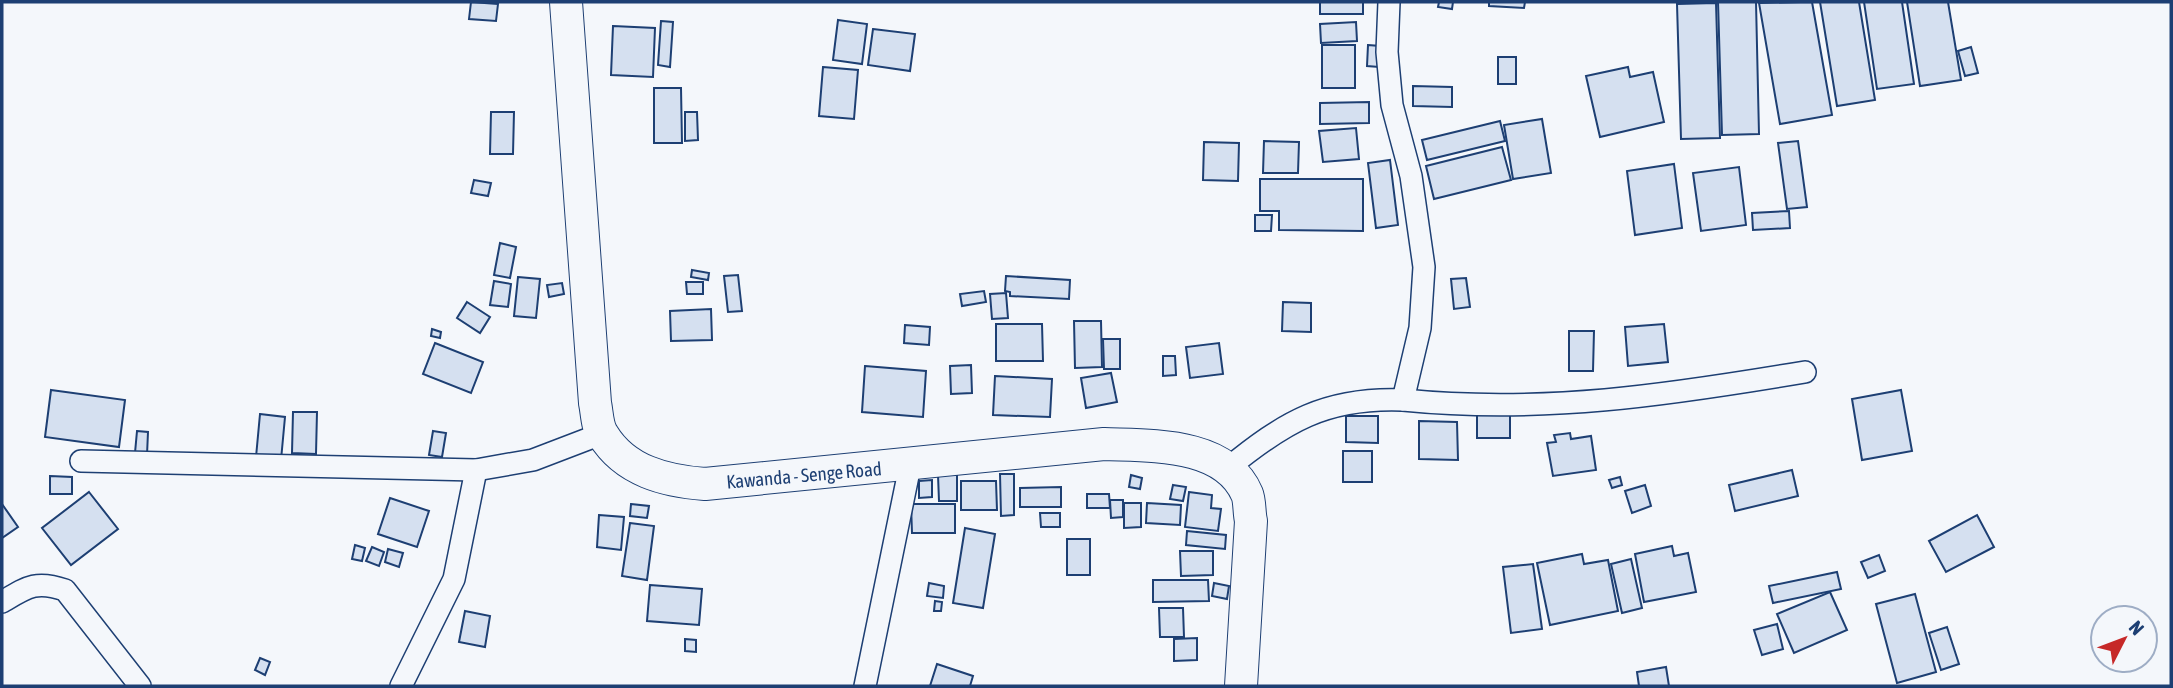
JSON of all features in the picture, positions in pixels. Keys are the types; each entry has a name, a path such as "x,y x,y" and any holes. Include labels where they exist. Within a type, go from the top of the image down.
{"street":[{"path":"81,461 475,470 533,460 601,434 595,402 566,2"},
{"path":"1389,2 1387,52 1392,105 1411,176 1424,267 1420,328 1403,400"},
{"path":"1227,470 1267,436 1296,419 1327,409 1377,399 1448,405 1544,406 1659,397 1805,372"},
{"name":"Kawanda - Senge Road","path":"601,434 623,458 652,476 674,482 705,484 910,466 1104,444 1168,447 1199,454 1227,470 1247,494 1251,521 1241,686"},
{"path":"864,686 910,466"},
{"path":"401,686 454,579 475,470"},
{"path":"2,601 32,585 49,584 65,590 140,686"}],"building":[{"path":"471,2 498,4 496,21 469,19"},
{"path":"1320,2 1363,2 1363,14 1320,14"},
{"path":"1439,2 1453,2 1452,9 1438,7"},
{"path":"1489,2 1525,2 1524,8 1489,6"},
{"path":"1718,2 1756,2 1759,134 1722,135"},
{"path":"1812,2 1832,115 1780,124 1759,3"},
{"path":"1820,2 1859,2 1875,100 1837,106"},
{"path":"1864,2 1902,2 1914,84 1877,89"},
{"path":"1907,2 1948,2 1961,80 1920,86"},
{"path":"1716,3 1720,138 1681,139 1677,4"},
{"path":"838,20 867,24 862,64 833,60"},
{"path":"661,21 673,22 670,67 658,65"},
{"path":"1356,22 1357,41 1321,43 1320,24"},
{"path":"613,26 655,28 653,77 611,75"},
{"path":"873,29 915,34 910,71 868,65"},
{"path":"1322,45 1355,45 1355,88 1322,88"},
{"path":"1368,45 1380,46 1379,67 1367,66"},
{"path":"1971,47 1978,73 1965,76 1958,51"},
{"path":"1498,57 1516,57 1516,84 1498,84"},
{"path":"823,67 858,70 854,119 819,116"},
{"path":"1628,67 1630,77 1653,72 1664,122 1600,137 1586,76"},
{"path":"1413,86 1452,87 1452,107 1413,106"},
{"path":"654,88 681,88 682,143 654,143"},
{"path":"1369,102 1369,123 1320,124 1320,103"},
{"path":"491,112 514,112 513,154 490,154"},
{"path":"685,112 697,112 698,140 685,141"},
{"path":"1542,119 1551,173 1513,179 1504,125"},
{"path":"1500,121 1505,141 1427,160 1422,140"},
{"path":"1356,128 1359,159 1323,162 1319,131"},
{"path":"1264,141 1299,142 1298,173 1263,173"},
{"path":"1798,141 1807,207 1787,209 1778,143"},
{"path":"1204,142 1239,143 1238,181 1203,180"},
{"path":"1502,147 1511,180 1434,199 1426,166"},
{"path":"1390,160 1398,225 1376,228 1368,163"},
{"path":"1674,164 1682,228 1635,235 1627,171"},
{"path":"1739,167 1746,225 1701,231 1693,173"},
{"path":"1260,179 1363,179 1363,231 1279,230 1279,211 1260,211"},
{"path":"474,180 491,183 488,196 471,193"},
{"path":"1789,211 1790,228 1753,230 1752,213"},
{"path":"1255,215 1272,215 1271,231 1255,231"},
{"path":"500,243 516,247 510,278 494,275"},
{"path":"692,270 709,273 708,280 691,277"},
{"path":"738,275 742,311 728,312 724,276"},
{"path":"1006,276 1070,280 1069,299 1010,296 1010,292 1005,291"},
{"path":"518,277 540,279 536,318 514,316"},
{"path":"1466,278 1470,307 1454,309 1451,279"},
{"path":"494,281 511,284 508,307 490,305"},
{"path":"686,282 703,282 703,294 687,294"},
{"path":"562,283 564,294 549,297 547,285"},
{"path":"984,291 986,302 962,306 960,294"},
{"path":"1006,293 1008,318 992,319 990,294"},
{"path":"467,302 490,317 480,333 457,318"},
{"path":"1283,302 1311,303 1311,332 1282,331"},
{"path":"711,309 712,340 671,341 670,311"},
{"path":"1074,321 1101,321 1102,367 1075,368"},
{"path":"996,324 1042,324 1043,361 996,361"},
{"path":"1664,324 1668,362 1628,366 1625,327"},
{"path":"905,325 930,327 929,345 904,343"},
{"path":"432,329 441,332 440,338 431,336"},
{"path":"1569,331 1594,331 1593,371 1569,371"},
{"path":"1103,339 1120,339 1120,369 1104,369"},
{"path":"435,343 483,362 471,393 423,374"},
{"path":"1219,343 1223,374 1190,378 1186,347"},
{"path":"1163,356 1175,356 1176,375 1163,376"},
{"path":"971,365 972,393 951,394 950,366"},
{"path":"865,366 926,371 923,417 862,412"},
{"path":"1111,373 1117,402 1086,408 1081,378"},
{"path":"995,376 1052,379 1050,417 993,415"},
{"path":"51,390 125,400 119,447 45,437"},
{"path":"1901,390 1912,451 1862,460 1852,399"},
{"path":"1477,411 1510,412 1510,438 1477,438"},
{"path":"293,412 317,412 316,454 292,453"},
{"path":"260,414 285,417 281,460 256,457"},
{"path":"1346,416 1378,416 1378,443 1346,442"},
{"path":"1419,421 1457,422 1458,460 1419,459"},
{"path":"137,431 148,432 147,455 135,453"},
{"path":"433,431 446,433 442,457 429,455"},
{"path":"1570,433 1571,439 1591,436 1596,470 1553,476 1547,443 1556,442 1554,435"},
{"path":"1343,451 1372,451 1372,482 1343,482"},
{"path":"1792,470 1798,496 1735,511 1729,485"},
{"path":"1000,474 1014,474 1014,515 1001,516"},
{"path":"938,475 957,475 957,501 939,501"},
{"path":"1131,475 1142,478 1140,489 1129,487"},
{"path":"50,476 72,477 72,494 50,494"},
{"path":"1620,477 1622,485 1612,488 1609,480"},
{"path":"932,480 932,497 919,498 919,481"},
{"path":"961,481 996,481 997,510 961,510"},
{"path":"1173,485 1186,487 1183,501 1170,499"},
{"path":"1645,485 1651,506 1632,513 1625,491"},
{"path":"1061,487 1061,507 1020,507 1020,488"},
{"path":"89,492 118,529 71,565 42,528"},
{"path":"1189,492 1212,495 1211,508 1221,509 1218,531 1185,527"},
{"path":"1087,494 1109,494 1110,508 1087,508"},
{"path":"390,498 429,511 417,547 378,534"},
{"path":"1110,500 1123,500 1123,517 1111,518"},
{"path":"1124,503 1141,503 1141,527 1124,528"},
{"path":"1147,503 1181,505 1180,525 1146,523"},
{"path":"2,504 18,527 2,538"},
{"path":"631,504 649,506 647,518 630,516"},
{"path":"911,504 955,504 955,533 912,533"},
{"path":"1040,513 1060,513 1060,527 1041,527"},
{"path":"599,515 624,517 621,550 597,547"},
{"path":"1977,515 1994,547 1946,572 1929,541"},
{"path":"630,523 654,526 647,580 622,576"},
{"path":"965,528 995,534 983,608 953,603"},
{"path":"1187,531 1226,535 1225,549 1186,545"},
{"path":"1067,539 1090,539 1090,575 1067,575"},
{"path":"355,545 365,548 362,561 352,559"},
{"path":"1672,546 1674,556 1688,553 1696,592 1644,602 1635,554"},
{"path":"372,547 384,552 379,566 366,561"},
{"path":"388,549 403,553 399,567 385,562"},
{"path":"1180,551 1213,551 1213,575 1181,576"},
{"path":"1582,554 1584,564 1608,560 1618,611 1550,625 1537,563"},
{"path":"1879,555 1885,571 1868,578 1861,562"},
{"path":"1631,559 1642,608 1622,613 1611,564"},
{"path":"1533,564 1542,629 1511,633 1503,567"},
{"path":"1837,572 1841,589 1773,603 1769,586"},
{"path":"1153,580 1208,580 1209,601 1153,602"},
{"path":"929,583 944,586 943,598 927,596"},
{"path":"1214,583 1229,586 1227,599 1212,596"},
{"path":"650,585 702,589 699,625 647,621"},
{"path":"1830,592 1847,630 1794,653 1777,614"},
{"path":"1915,594 1936,672 1897,683 1876,604"},
{"path":"935,601 942,602 941,611 934,611"},
{"path":"1159,608 1183,608 1184,637 1160,637"},
{"path":"465,611 490,616 485,647 459,642"},
{"path":"1777,624 1783,649 1762,655 1754,630"},
{"path":"1947,627 1959,664 1941,670 1929,633"},
{"path":"1197,638 1197,660 1174,661 1174,639"},
{"path":"685,639 696,640 696,652 685,651"},
{"path":"260,658 270,662 265,675 255,670"},
{"path":"937,664 973,676 970,686 930,686"},
{"path":"1666,667 1669,686 1639,686 1637,672"}]}
